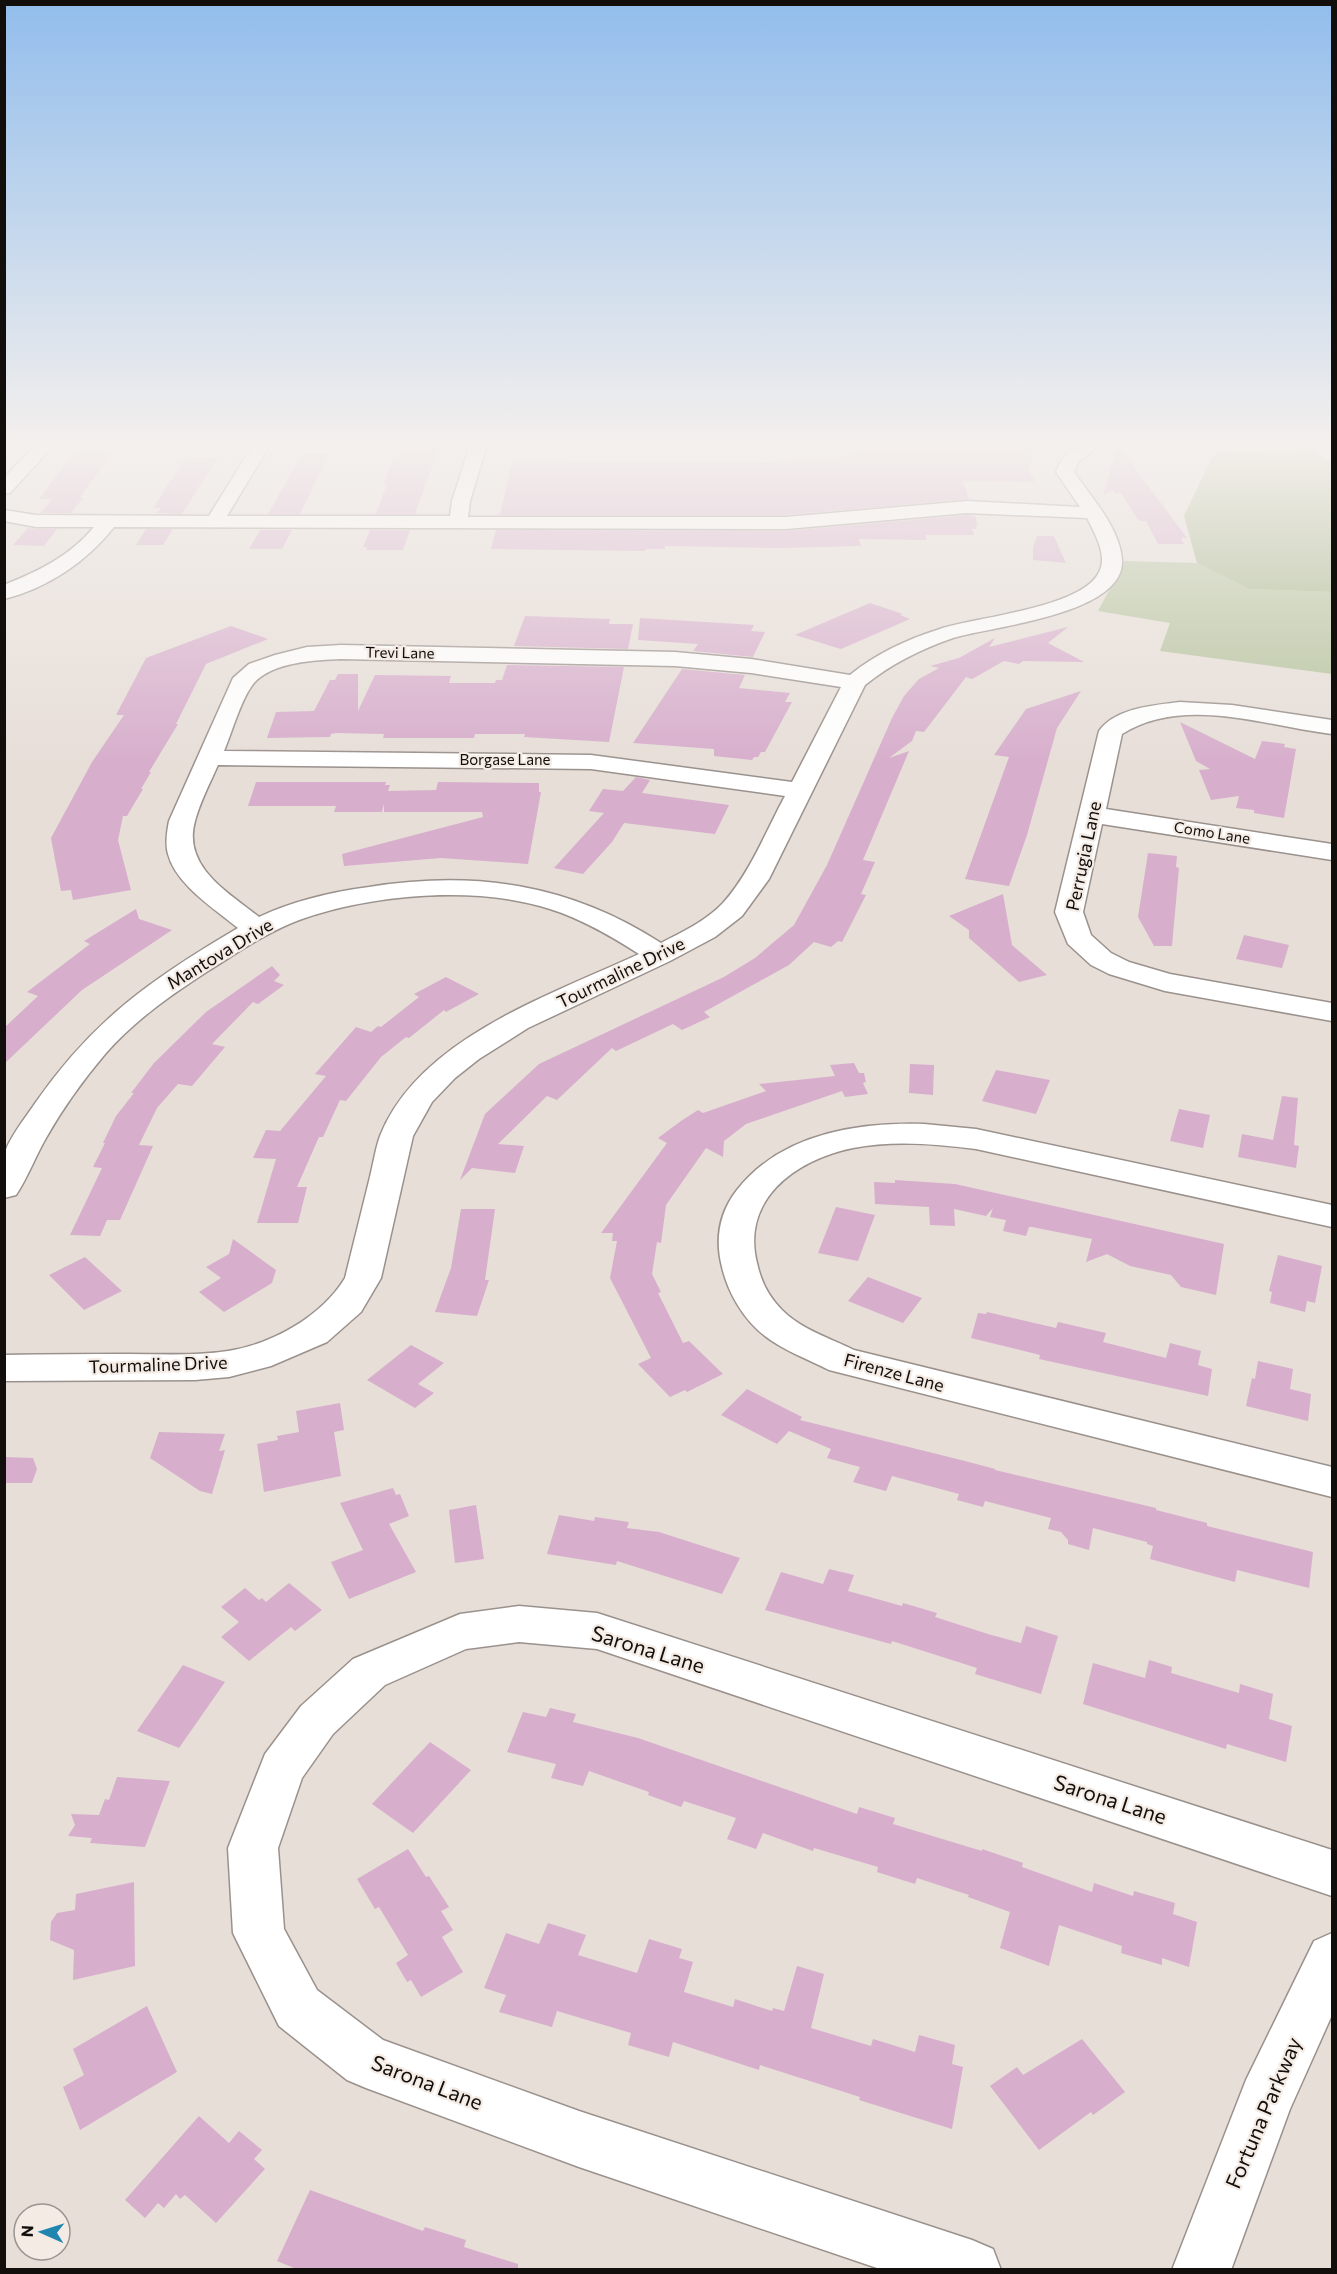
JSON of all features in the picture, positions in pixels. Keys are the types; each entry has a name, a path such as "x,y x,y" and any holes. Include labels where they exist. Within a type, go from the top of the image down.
{"street":[{"path":"4,593 43,577 73,561 81,554"},
{"name":"Tourmaline Drive","path":"4,1368 195,1367 229,1364 258,1358 314,1333 348,1303 363,1278 397,1136 418,1098 444,1071 468,1052 517,1022 660,955 705,931 732,910 756,879 855,682 883,660 930,639 968,626 1058,606 1083,598 1099,586 1107,575 1112,561 1110,554"},
{"name":"Trevi Lane","path":"256,930 195,878 182,855 180,835 182,821 241,683 257,669 308,654 341,652 675,659 751,666 855,682"},
{"name":"Perrugia Lane","path":"1332,727 1195,710 1154,712 1133,718 1111,731 1069,912 1077,938 1101,959 1119,968 1165,982 1332,1012"},
{"name":"Borgase Lane","path":"208,758 551,759 591,762 799,790"},
{"name":"Como Lane","path":"1092,815 1332,852"},
{"name":"Mantova Drive","path":"4,1187 17,1159 52,1101 96,1047 134,1010 169,983 256,930 290,914 344,899 404,890 447,888 506,893 558,903 597,918 660,955"},
{"name":"Firenze Lane","path":"1332,1216 976,1139 932,1133 870,1135 843,1140 774,1170 759,1182 741,1211 735,1237 739,1269 754,1301 778,1327 843,1361 1332,1482"},
{"name":"Sarona Lane","path":"972,2270 579,2139 366,2061 298,2008 259,1933 253,1848 282,1769 317,1720 369,1672 460,1632 519,1624 597,1631 1332,1873"},
{"name":"Fortuna Parkway","path":"1201,2270 1266,2100 1332,1958"}],"green space":[{"path":"1195,554 1332,554 1332,592 1250,589 1197,563"},
{"path":"1125,561 1197,563 1251,589 1332,592 1332,674 1160,651 1170,623 1098,611"}],"building":[{"path":"1033,554 1062,554 1066,563 1033,560"},
{"path":"870,603 903,614 900,615 910,619 841,649 795,635"},
{"path":"525,616 610,619 609,624 633,624 628,649 514,646"},
{"path":"640,618 754,625 751,631 765,632 753,657 693,651 698,644 638,640"},
{"path":"231,626 268,639 206,664 176,724 178,724 149,772 151,772 141,789 143,789 127,816 123,816 118,840 131,890 73,900 71,890 61,891 51,838 92,762 124,715 116,715 146,658"},
{"path":"1068,627 1048,643 1084,662 1023,661 1019,664 1004,661 972,679 966,677 924,732 916,731 912,741 889,758 909,751 863,860 875,862 861,894 866,895 842,942 838,941 831,947 814,942 789,965 704,1012 710,1017 682,1030 673,1024 616,1051 612,1048 557,1100 547,1096 498,1144 524,1146 515,1173 472,1168 460,1180 485,1114 539,1064 724,977 755,958 794,925 827,865 892,718 904,696 919,679 939,668 930,666 959,658 995,638 989,647"},
{"path":"507,665 624,667 609,742 524,737 525,734 475,734 474,738 383,738 384,734 336,733 331,734 330,737 267,738 276,712 314,711 330,680 335,680 338,674 358,674 358,711 375,675 451,676 449,683 495,683 496,680 502,680"},
{"path":"682,669 745,675 739,688 790,693 785,702 792,702 765,752 761,752 752,760 714,756 714,749 633,743"},
{"path":"1081,691 1057,728 1027,835 1009,886 965,879 1009,757 994,755 1026,709"},
{"path":"1180,722 1255,759 1262,741 1285,744 1284,747 1296,749 1284,818 1236,808 1239,796 1211,800 1199,770 1210,769 1196,761"},
{"path":"636,777 650,780 642,793 729,805 715,834 624,823 612,842 583,874 554,868 604,813 589,811 603,789 623,791"},
{"path":"256,782 386,782 385,785 390,785 388,791 436,790 438,782 539,783 539,792 541,792 528,864 441,858 344,866 342,854 483,817 482,812 384,812 384,804 382,812 334,812 336,806 248,806"},
{"path":"1148,853 1177,856 1176,867 1179,868 1172,946 1154,946 1138,917"},
{"path":"1003,894 1012,945 1047,975 1019,982 969,938 969,930 949,916"},
{"path":"136,909 139,919 172,930 82,990 4,1064 4,1028 38,996 27,992 90,944 84,941"},
{"path":"1244,935 1289,945 1282,968 1236,959"},
{"path":"272,966 280,975 274,981 284,985 258,1004 253,1002 212,1044 225,1047 192,1086 178,1084 157,1108 139,1145 153,1146 120,1220 107,1220 100,1236 70,1235 102,1168 93,1167 105,1143 103,1143 116,1116 134,1093 131,1093 154,1063 206,1012"},
{"path":"446,977 479,994 446,1012 444,1010 409,1038 406,1037 381,1057 346,1101 340,1100 323,1137 319,1137 297,1187 307,1187 298,1223 257,1223 276,1159 253,1158 266,1130 280,1131 326,1076 315,1074 356,1027 371,1032 378,1026 381,1027 419,997 414,994"},
{"path":"854,1063 859,1073 864,1073 866,1082 863,1083 868,1094 845,1097 842,1091 746,1124 724,1141 723,1157 706,1148 666,1205 661,1243 657,1242 652,1274 661,1292 658,1293 683,1343 689,1341 723,1374 687,1392 685,1390 670,1397 638,1364 651,1358 610,1278 617,1241 612,1241 613,1233 601,1233 667,1143 658,1138 681,1121 698,1110 703,1113 766,1091 759,1084 835,1076 830,1065"},
{"path":"910,1064 934,1065 933,1095 909,1093"},
{"path":"996,1070 1050,1080 1036,1114 982,1101"},
{"path":"1282,1096 1298,1098 1294,1145 1299,1146 1296,1168 1238,1157 1242,1134 1273,1140"},
{"path":"1179,1109 1210,1115 1203,1148 1170,1141"},
{"path":"895,1180 955,1184 1224,1244 1216,1295 1181,1287 1171,1275 1130,1266 1107,1254 1086,1262 1092,1239 1032,1227 1029,1227 1026,1236 1003,1231 1006,1220 990,1217 993,1208 986,1216 954,1209 955,1226 930,1225 929,1207 875,1204 874,1182 895,1183"},
{"path":"836,1207 875,1215 858,1261 818,1253"},
{"path":"461,1209 495,1209 485,1280 489,1280 477,1316 435,1312 451,1268"},
{"path":"233,1239 276,1270 272,1283 224,1312 199,1292 221,1278 206,1267 229,1254"},
{"path":"1278,1255 1322,1266 1315,1303 1307,1301 1305,1312 1270,1303 1272,1292 1269,1291"},
{"path":"85,1257 122,1291 84,1310 49,1275"},
{"path":"868,1277 922,1298 903,1323 848,1301"},
{"path":"987,1312 1056,1328 1058,1322 1106,1333 1103,1342 1166,1358 1170,1343 1201,1351 1198,1365 1212,1369 1208,1396 1039,1359 1040,1355 971,1338 978,1313 986,1314"},
{"path":"411,1345 444,1363 418,1384 434,1393 415,1408 367,1380"},
{"path":"1258,1361 1293,1369 1290,1389 1311,1394 1308,1421 1246,1406"},
{"path":"747,1389 802,1417 800,1420 1156,1508 1156,1510 1207,1523 1207,1526 1313,1552 1309,1588 1237,1570 1235,1582 1150,1559 1153,1546 1147,1542 1093,1528 1089,1550 1068,1544 1068,1540 1061,1532 1048,1529 1051,1518 985,1501 983,1507 957,1500 959,1494 892,1476 886,1491 853,1482 860,1467 827,1458 831,1449 789,1431 777,1444 721,1415"},
{"path":"340,1403 344,1430 334,1432 341,1476 264,1492 257,1444 278,1440 277,1436 299,1432 296,1411"},
{"path":"159,1432 225,1434 219,1451 225,1450 212,1494 200,1491 150,1458"},
{"path":"4,1457 33,1458 37,1469 32,1483 4,1483"},
{"path":"393,1488 396,1495 400,1494 409,1516 389,1524 416,1572 349,1599 331,1562 363,1550 340,1503"},
{"path":"476,1505 484,1559 455,1563 449,1510"},
{"path":"559,1515 594,1521 595,1517 629,1522 627,1528 659,1532 740,1558 722,1594 617,1561 616,1565 547,1554"},
{"path":"829,1569 854,1575 848,1591 937,1613 935,1617 988,1634 1021,1643 1026,1626 1058,1636 1041,1694 975,1674 977,1668 892,1641 891,1644 765,1610 781,1572 823,1584"},
{"path":"289,1583 322,1610 295,1631 291,1627 249,1661 221,1637 239,1622 221,1607 245,1588 259,1600 262,1598 266,1602"},
{"path":"1149,1660 1172,1667 1171,1673 1239,1693 1240,1684 1273,1694 1269,1719 1292,1726 1286,1762 1227,1744 1226,1749 1083,1704 1093,1663 1145,1678"},
{"path":"183,1665 225,1682 179,1748 137,1731"},
{"path":"550,1708 576,1714 573,1722 638,1738 857,1814 859,1807 895,1818 893,1824 1023,1863 1022,1867 1092,1892 1094,1883 1133,1896 1134,1891 1175,1903 1173,1914 1197,1922 1189,1967 1162,1958 1162,1965 1121,1953 1122,1946 1059,1925 1049,1966 1000,1948 1010,1912 968,1897 969,1895 917,1878 915,1884 877,1872 878,1867 814,1848 813,1851 763,1833 756,1849 727,1839 736,1818 684,1801 681,1807 648,1795 649,1792 589,1771 583,1786 551,1778 556,1764 507,1752 523,1712 546,1717"},
{"path":"430,1742 471,1770 413,1833 372,1804"},
{"path":"117,1777 170,1781 145,1847 90,1843 92,1838 68,1836 75,1825 71,1814 99,1815 105,1799 109,1800"},
{"path":"408,1849 449,1907 441,1911 453,1930 442,1937 463,1972 421,1997 411,1980 407,1982 396,1963 408,1955 379,1907 375,1909 357,1879"},
{"path":"134,1882 135,1966 73,1980 74,1950 50,1940 51,1922 57,1913 75,1910 76,1894"},
{"path":"548,1923 586,1935 578,1955 637,1973 649,1939 682,1949 679,1958 693,1962 684,1992 733,2007 735,1999 772,2011 773,2008 784,2011 797,1966 824,1974 811,2028 871,2046 873,2039 915,2052 919,2035 955,2045 952,2064 963,2067 952,2129 859,2100 860,2097 760,2065 759,2070 673,2042 669,2057 628,2045 631,2033 557,2011 552,2027 499,2012 506,1995 484,1988 506,1933 539,1944"},
{"path":"147,2006 177,2072 80,2130 63,2087 84,2075 73,2049"},
{"path":"1082,2039 1125,2092 1093,2115 1091,2112 1039,2150 990,2086 1017,2067 1023,2075"},
{"path":"199,2116 229,2143 239,2131 262,2150 254,2159 265,2169 216,2223 185,2195 180,2199 176,2194 164,2208 158,2203 145,2218 125,2200"},
{"path":"310,2190 423,2231 425,2227 466,2240 464,2247 518,2264 518,2270 299,2270 277,2261"}]}
